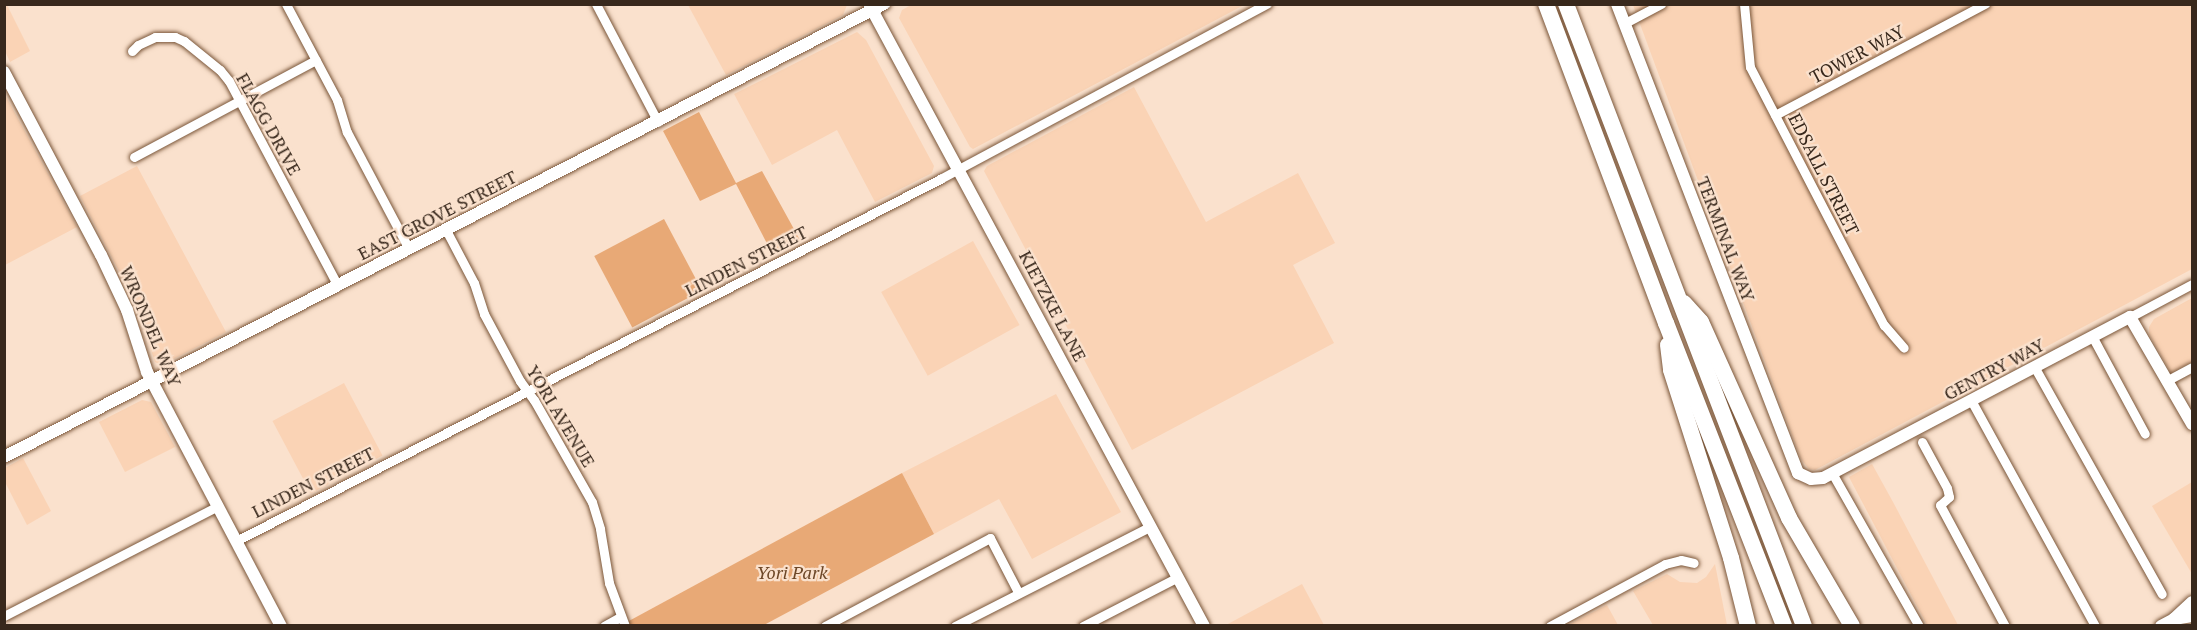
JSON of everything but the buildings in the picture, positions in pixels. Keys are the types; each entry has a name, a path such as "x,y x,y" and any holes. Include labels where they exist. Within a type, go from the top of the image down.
{"highway":[{"path":"1546,4 1666,323 1784,626"},
{"path":"1566,4 1804,626"},
{"path":"1677,296 1701,322 1789,518 1852,626"},
{"path":"1666,323 1671,370 1731,558 1748,626"}],"street":[{"path":"286,4 337,100 346,132 409,249"},
{"path":"596,4 657,122"},
{"name":"EAST GROVE STREET","path":"4,457 657,122 871,8 884,4"},
{"name":"LINDEN STREET","path":"236,540 959,169 1267,4"},
{"name":"TERMINAL WAY","path":"1617,4 1794,466 1798,473 1810,479"},
{"path":"1624,23 1661,4"},
{"name":"EDSALL STREET","path":"1744,4 1746,55 1750,67 1884,325 1904,348"},
{"name":"TOWER WAY","path":"1775,115 1985,4"},
{"name":"KIETZKE LANE","path":"871,8 1204,626"},
{"name":"FLAGG DRIVE","path":"132,51 145,40 165,36 184,41 220,70 239,100 338,286"},
{"path":"134,157 316,60"},
{"name":"WRONDEL WAY","path":"4,72 106,265 127,310 152,381 281,626"},
{"name":"YORI AVENUE","path":"446,230 474,284 484,314 592,502 600,529 609,583 623,621"},
{"name":"GENTRY WAY","path":"1810,479 1832,473 1972,402 2193,284"},
{"path":"2130,317 2193,424"},
{"path":"2092,336 2145,434"},
{"path":"2168,380 2193,367"},
{"path":"2035,368 2162,594"},
{"path":"1972,402 2095,626"},
{"path":"1922,442 1947,488 1949,497 1940,505 2004,626"},
{"path":"1832,473 1919,626"},
{"path":"4,616 218,506"},
{"path":"955,626 1151,526"},
{"path":"825,626 990,538 1018,592"},
{"path":"1550,626 1665,564 1681,560 1694,563"},
{"path":"1083,626 1178,577"},
{"path":"2162,626 2174,619 2193,602"},
{"path":"2174,619 2193,616"},
{"path":"604,626 623,621"}],"shaded area":[{"path":"4,5 7,5 30,51 10,62 5,51"},
{"path":"688,5 847,5 843,15 726,75"},
{"path":"911,5 1244,5 973,149 899,18 902,10"},
{"path":"1633,5 2192,5 2192,269 1815,470 1809,469 1801,459"},
{"path":"857,32 866,40 934,166 932,173 875,202 837,130 772,165 734,94"},
{"path":"1134,87 1206,222 1298,173 1335,243 1293,265 1334,343 1132,450 984,171 987,166"},
{"path":"4,93 77,227 5,265 4,265"},
{"path":"137,166 226,332 162,365 155,362 135,302 80,196"},
{"path":"973,241 1020,325 928,376 881,292"},
{"path":"2192,298 2192,362 2171,373 2149,334 2149,327 2154,319"},
{"path":"344,383 382,455 311,493 272,421"},
{"path":"1056,394 1121,512 1032,559 999,499 934,534 902,473"},
{"path":"142,400 151,402 175,447 125,472 99,422"},
{"path":"23,458 51,511 27,525 5,482 5,468"},
{"path":"1872,464 1958,625 1927,625 1849,477"},
{"path":"2192,482 2192,574 2152,506"},
{"path":"1715,564 1727,625 1653,625 1633,591 1667,574 1680,582 1697,583 1706,577"},
{"path":"1302,584 1324,625 1226,625"},
{"path":"1607,605 1618,625 1568,625"}],"green space":[{"path":"699,112 736,183 762,171 800,240 773,255 736,184 700,201 663,131"},
{"path":"664,219 702,291 632,328 594,256"},
{"name":"Yori Park","path":"902,473 934,534 764,625 629,626 627,622"}]}
